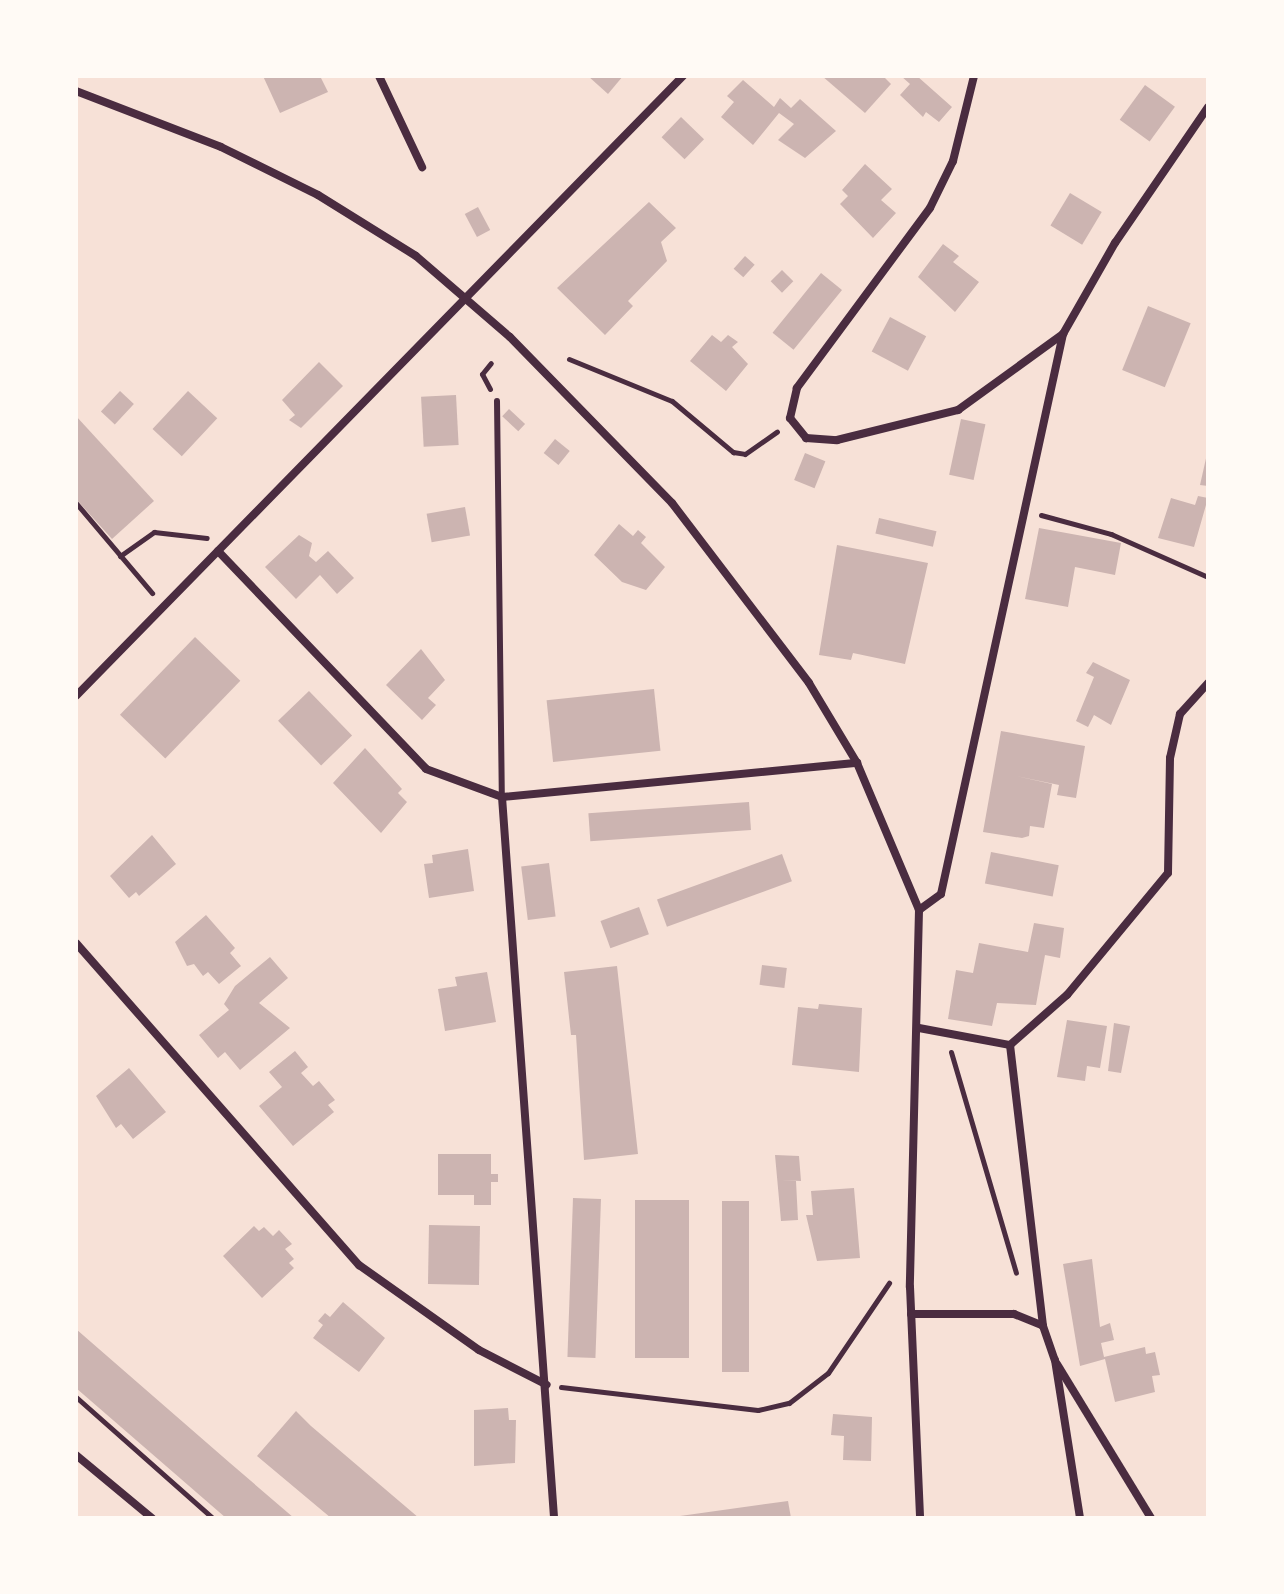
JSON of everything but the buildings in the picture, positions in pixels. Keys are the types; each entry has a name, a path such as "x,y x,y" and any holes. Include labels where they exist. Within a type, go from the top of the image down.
{"street":[{"path":"379,76 422,167"},
{"path":"76,695 683,76"},
{"path":"974,76 953,161 930,208 797,388 793,421 806,438 837,440 958,410 1063,334"},
{"path":"76,91 221,147 318,195 416,256 510,337 672,503 809,683 857,763 919,910 911,1314 920,1518"},
{"path":"919,910 941,894 1022,510 1063,334 1115,243 1208,107"},
{"path":"218,551 426,769 502,797 857,763"},
{"path":"1010,1045 1067,995 1168,873 1170,758 1180,714 1208,683"},
{"path":"502,797 547,1385 554,1518"},
{"path":"76,943 359,1265 479,1350 547,1385"},
{"path":"919,1028 1010,1045"},
{"path":"1010,1045 1043,1326 1055,1360 1080,1518"},
{"path":"911,1314 1014,1314 1043,1326"},
{"path":"1055,1360 1151,1518"},
{"path":"76,1455 152,1518"}],"lane":[{"path":"497,401 502,797"}],"path":[{"path":"569,359 672,401 733,452 745,454 793,421"},
{"path":"491,363 482,374 497,401"},
{"path":"76,503 163,606"},
{"path":"1022,510 1111,534 1208,577"},
{"path":"120,556 154,532 209,538"},
{"path":"945,1033 1017,1277"},
{"path":"547,1385 758,1410 789,1403 828,1373 889,1283"},
{"path":"76,1397 213,1518"}]}
